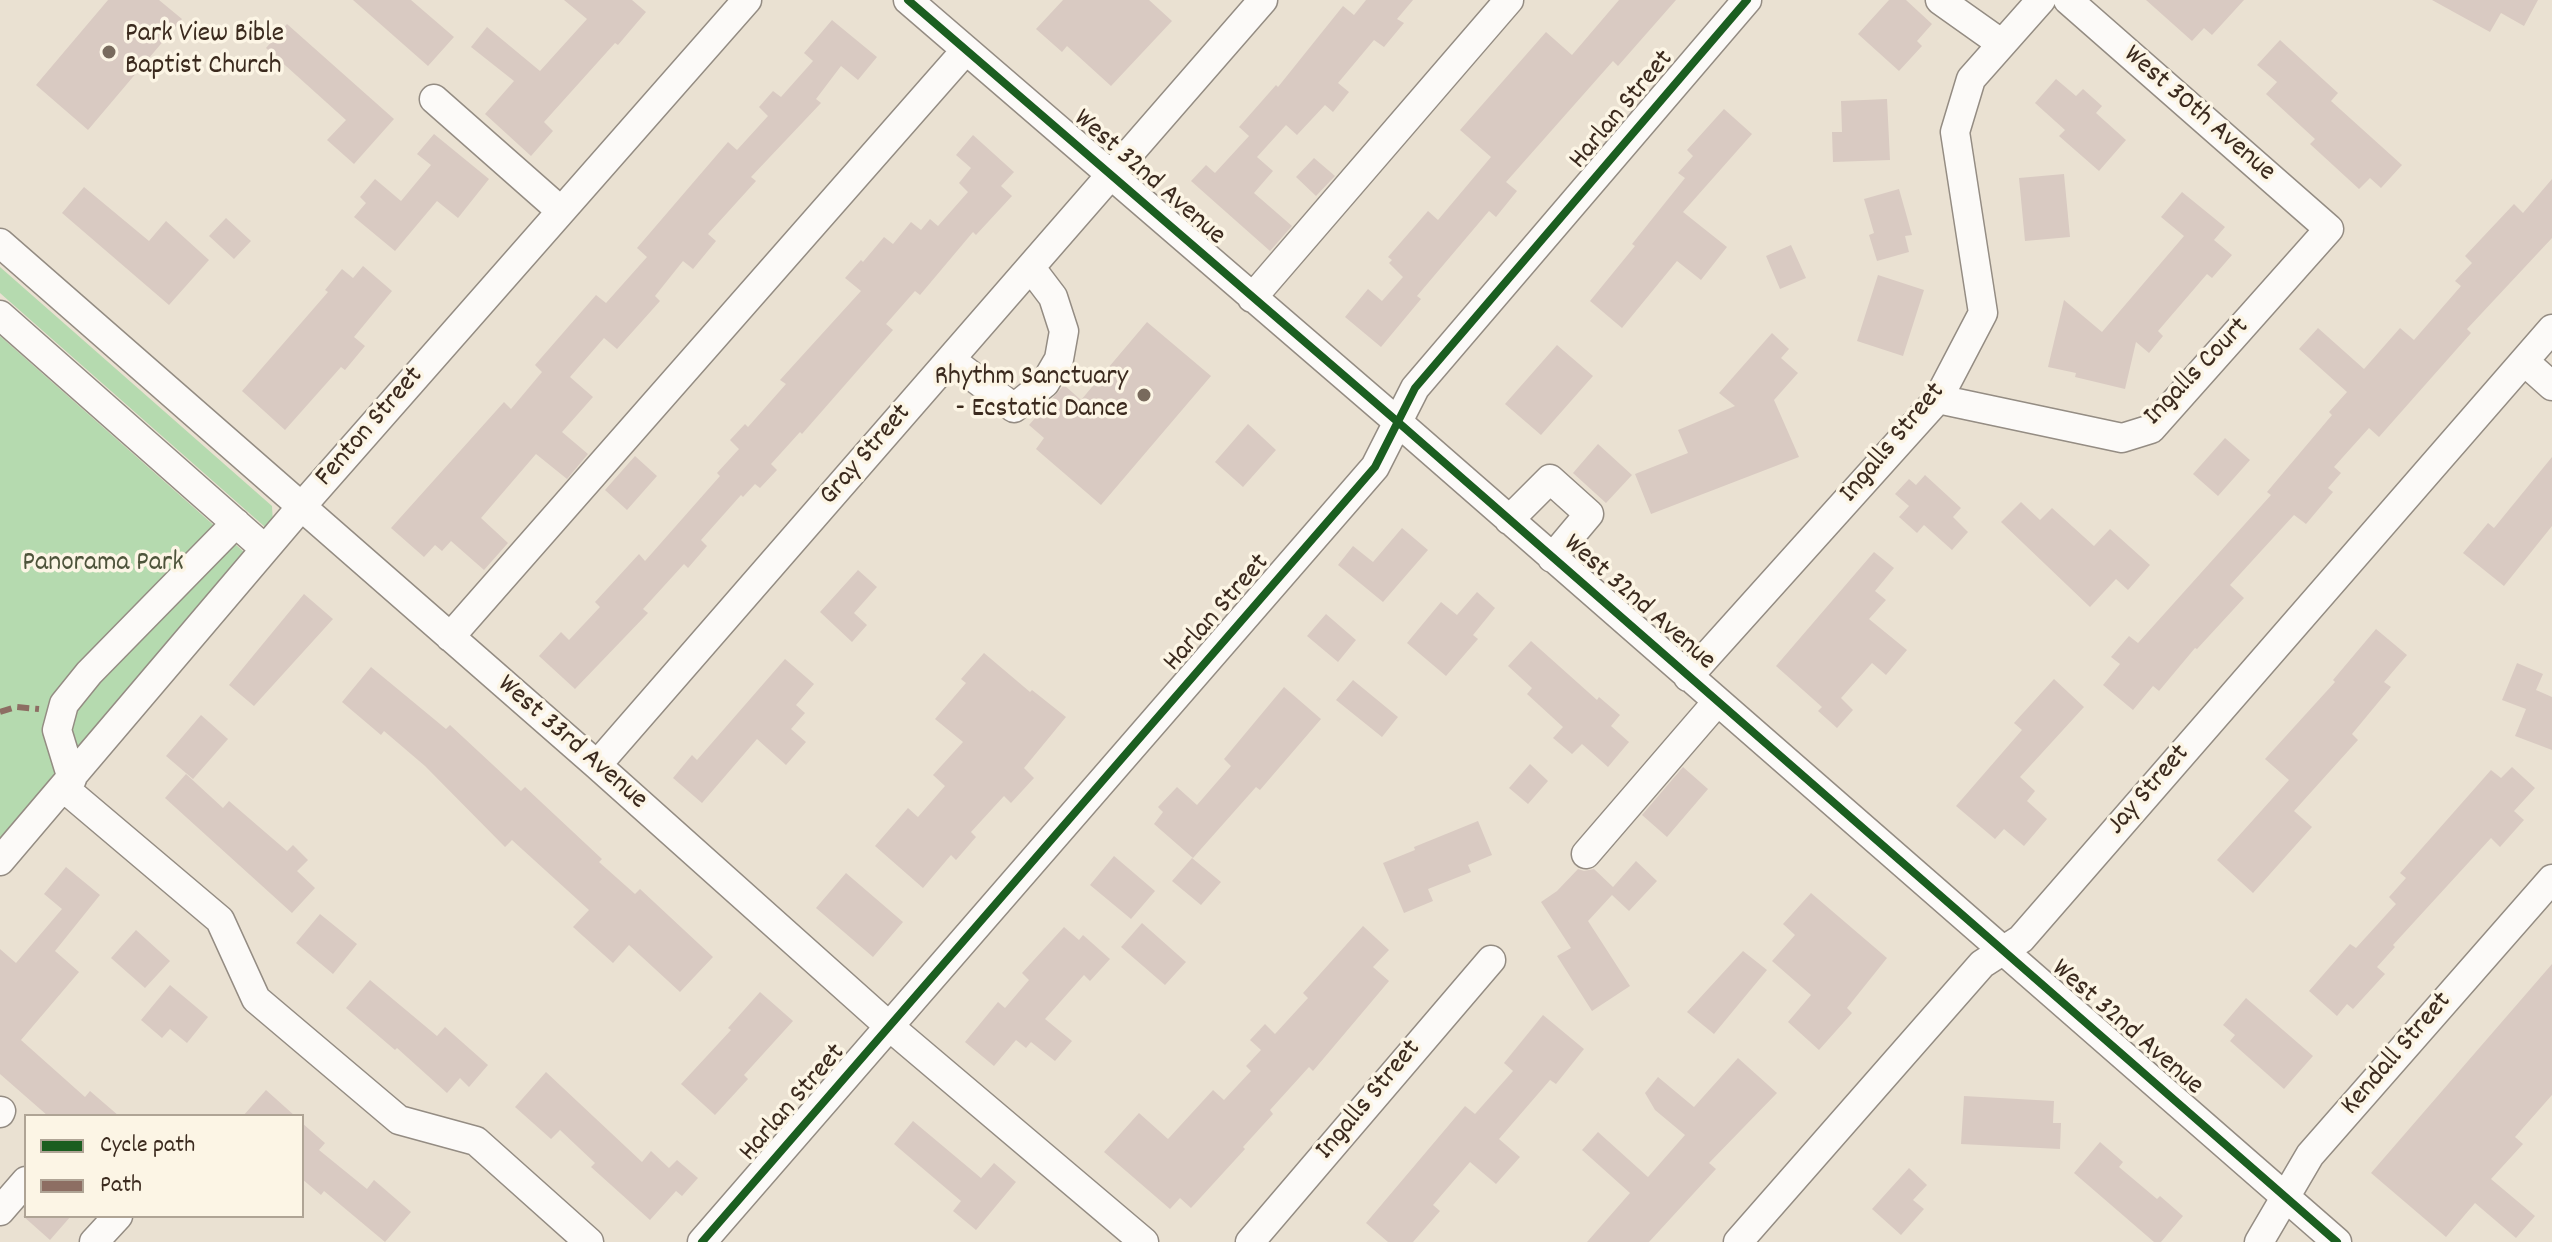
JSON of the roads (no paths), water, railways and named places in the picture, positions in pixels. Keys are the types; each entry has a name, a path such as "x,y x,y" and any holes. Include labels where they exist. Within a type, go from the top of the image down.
{"street":[{"name":"Fenton Street","path":"0,861 301,507 747,0"},
{"name":"West 32nd Avenue","path":"908,0 1399,423 2337,1242"},
{"name":"Gray Street","path":"597,765 1263,0"},
{"path":"1252,298 1509,0"},
{"name":"Harlan Street","path":"702,1242 1375,467 1415,388 1747,0"},
{"path":"1940,0 2002,44"},
{"name":"Ingalls Street","path":"1688,677 1938,399 1983,313 1955,132 1971,79 2041,0"},
{"name":"West 30th Avenue","path":"2068,0 2329,229"},
{"path":"450,637 966,50"},
{"path":"434,99 561,211"},
{"name":"Ingalls Court","path":"1938,399 2122,438 2151,429 2329,229"},
{"name":"West 33rd Avenue","path":"0,243 597,765 890,1027 1144,1242"},
{"path":"951,360 1014,408 1045,383 1059,359 1064,331 1053,297 1031,268"},
{"path":"0,315 265,549"},
{"name":"Jay Street","path":"1738,1242 1982,964 2021,939 2032,927 2552,329"},
{"path":"2524,361 2552,386"},
{"path":"1509,520 1550,479 1589,514 1552,558"},
{"path":"236,523 89,673 64,704 57,730 68,783 220,920 256,999 399,1120 476,1141 589,1242"},
{"path":"1586,854 1717,702"},
{"name":"Kendall Street","path":"2259,1242 2287,1199 2310,1155 2552,879"},
{"name":"Ingalls Street","path":"1250,1242 1491,960"},
{"path":"0,1211 24,1183"},
{"path":"94,1242 116,1218"}],"place":[{"name":"Park View Bible Baptist Church","path":"109,52"},
{"name":"Rhythm Sanctuary - Ecstatic Dance","path":"1144,395"}],"park label":[{"name":"Panorama Park","path":"103,565"}]}
